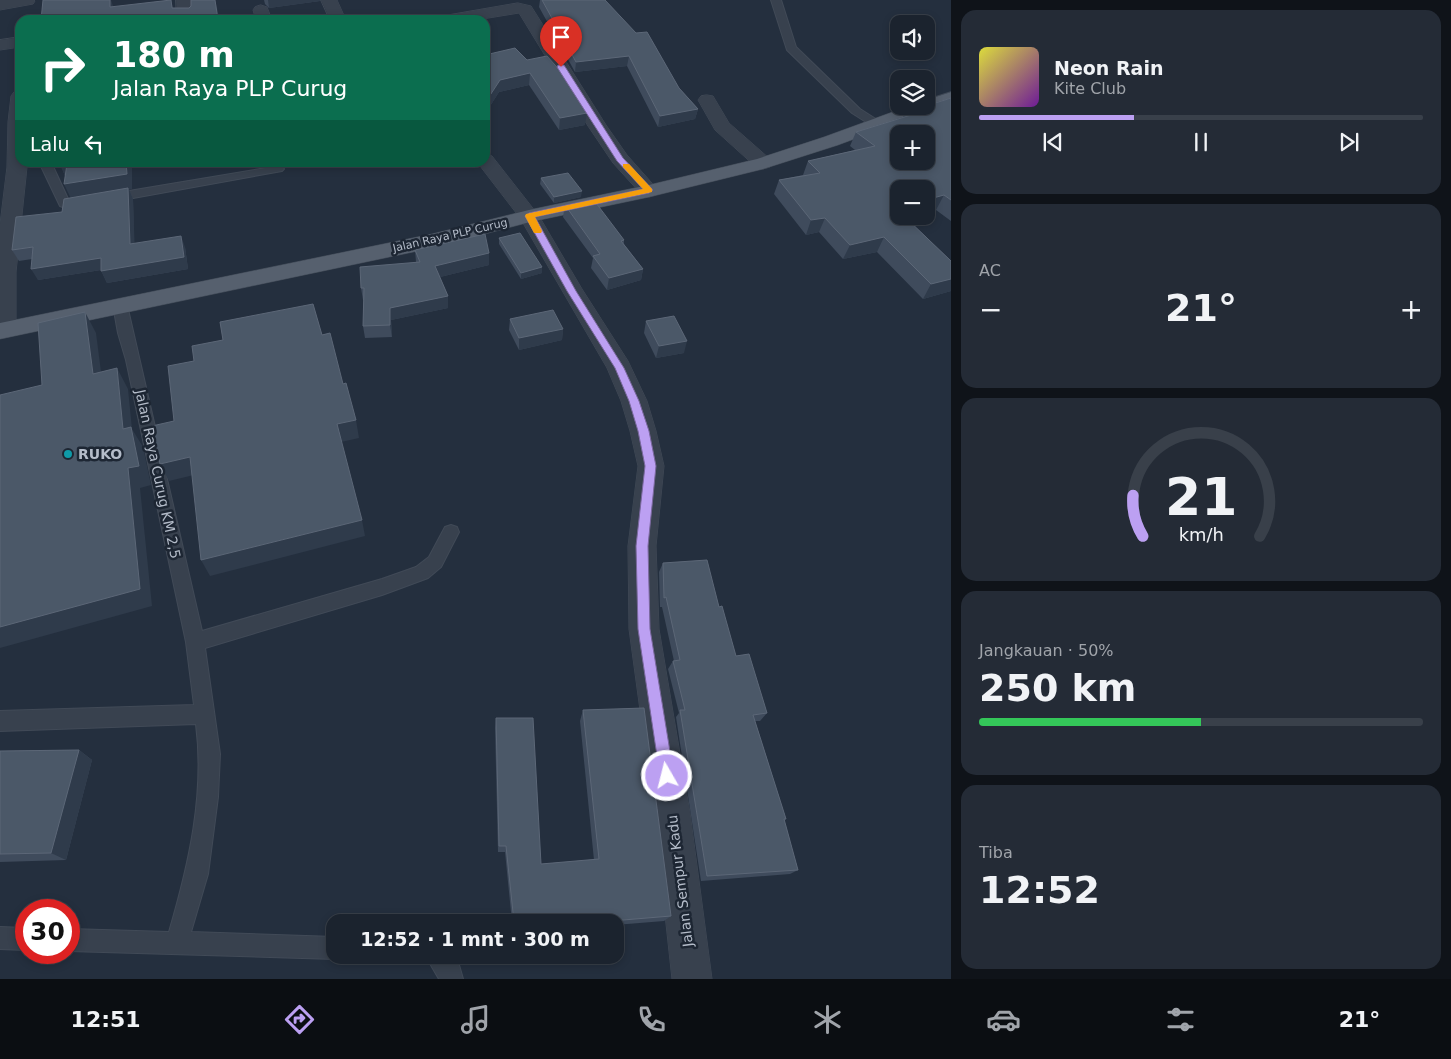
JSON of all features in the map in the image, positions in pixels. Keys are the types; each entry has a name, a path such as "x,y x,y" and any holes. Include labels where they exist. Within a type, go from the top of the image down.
{"main road":[{"name":"Jalan Raya PLP Curug","path":"2,330 432,240 763,163 951,97"}],"street":[{"path":"184,0 185,15"},
{"path":"329,0 336,15"},
{"path":"0,5 28,1 26,15"},
{"path":"477,15 525,8 620,159 649,190"},
{"path":"0,45 15,43"},
{"path":"708,100 722,126 763,163"},
{"path":"2,330 5,272 15,164 9,124 15,109"},
{"name":"Jalan Sempur Kadu","path":"490,166 529,216 619,368 634,401 643,431 651,466 642,546 644,629 665,758 692,979"}],"lane":[{"path":"776,0 790,48 856,111 878,124"},
{"path":"47,167 64,203 74,205 278,169"},
{"name":"Jalan Raya Curug KM 2,5","path":"120,305 195,642 210,754 208,797 197,874 177,943"},
{"path":"195,642 382,587 422,573 434,562 451,532"},
{"path":"0,722 206,714"},
{"path":"0,938 15,938"},
{"path":"80,940 326,948"},
{"path":"443,964 450,973 451,979"}],"building":[{"path":"43,0 110,0 110,7 171,0 172,8 189,8 191,0 215,0 217,15 42,15"},
{"path":"542,0 605,0 636,33 647,32 679,88 698,109 660,116 629,56 576,62"},
{"path":"515,48 527,60 547,56 562,73 587,113 560,118 530,73 500,80 490,95 490,54"},
{"path":"951,98 951,200 944,195 935,198 935,180 890,180 890,225 913,225 951,261 951,279 931,284 884,237 850,245 825,218 811,220 779,180 820,173 808,161 875,146 856,132 911,115 935,115 935,103"},
{"path":"67,167 126,167 127,174 64,184"},
{"path":"568,173 582,191 554,197 541,178"},
{"path":"128,188 130,244 181,236 184,257 101,271 101,258 31,269 33,247 12,250 16,217 62,212 64,199"},
{"path":"593,199 624,240 621,241 643,269 609,278 593,256 600,254 565,205"},
{"path":"520,233 542,267 521,273 499,238"},
{"path":"485,234 489,253 435,266 448,296 390,308 390,325 363,326 364,288 361,288 360,267 420,262 415,250"},
{"path":"313,304 322,335 330,333 343,384 346,383 356,420 337,424 362,520 201,560 190,457 160,464 152,426 174,421 168,366 194,361 192,346 223,340 220,322"},
{"path":"553,310 563,329 519,338 510,319"},
{"path":"85,312 93,374 117,368 123,429 131,427 139,466 128,468 140,589 0,627 0,395 42,385 38,323"},
{"path":"674,316 687,341 659,346 646,321"},
{"path":"707,560 719,607 722,606 736,656 749,654 767,713 753,715 786,819 784,819 798,870 707,876 680,710 685,710 673,661 680,660 666,597 664,598 663,563"},
{"path":"644,708 671,916 624,920 624,914 513,914 506,846 499,846 496,718 533,718 541,864 599,859 583,710"},
{"path":"79,750 51,853 0,854 0,751"}],"slow traffic":[{"path":"538,231 529,216 649,190 626,165"}],"place":[{"name":"RUKO","path":"68,454"}],"route":[{"path":"561,67 597,126 620,159 649,190 529,216 619,368 634,401 643,431 651,466 642,546 644,629 667,776"}]}
